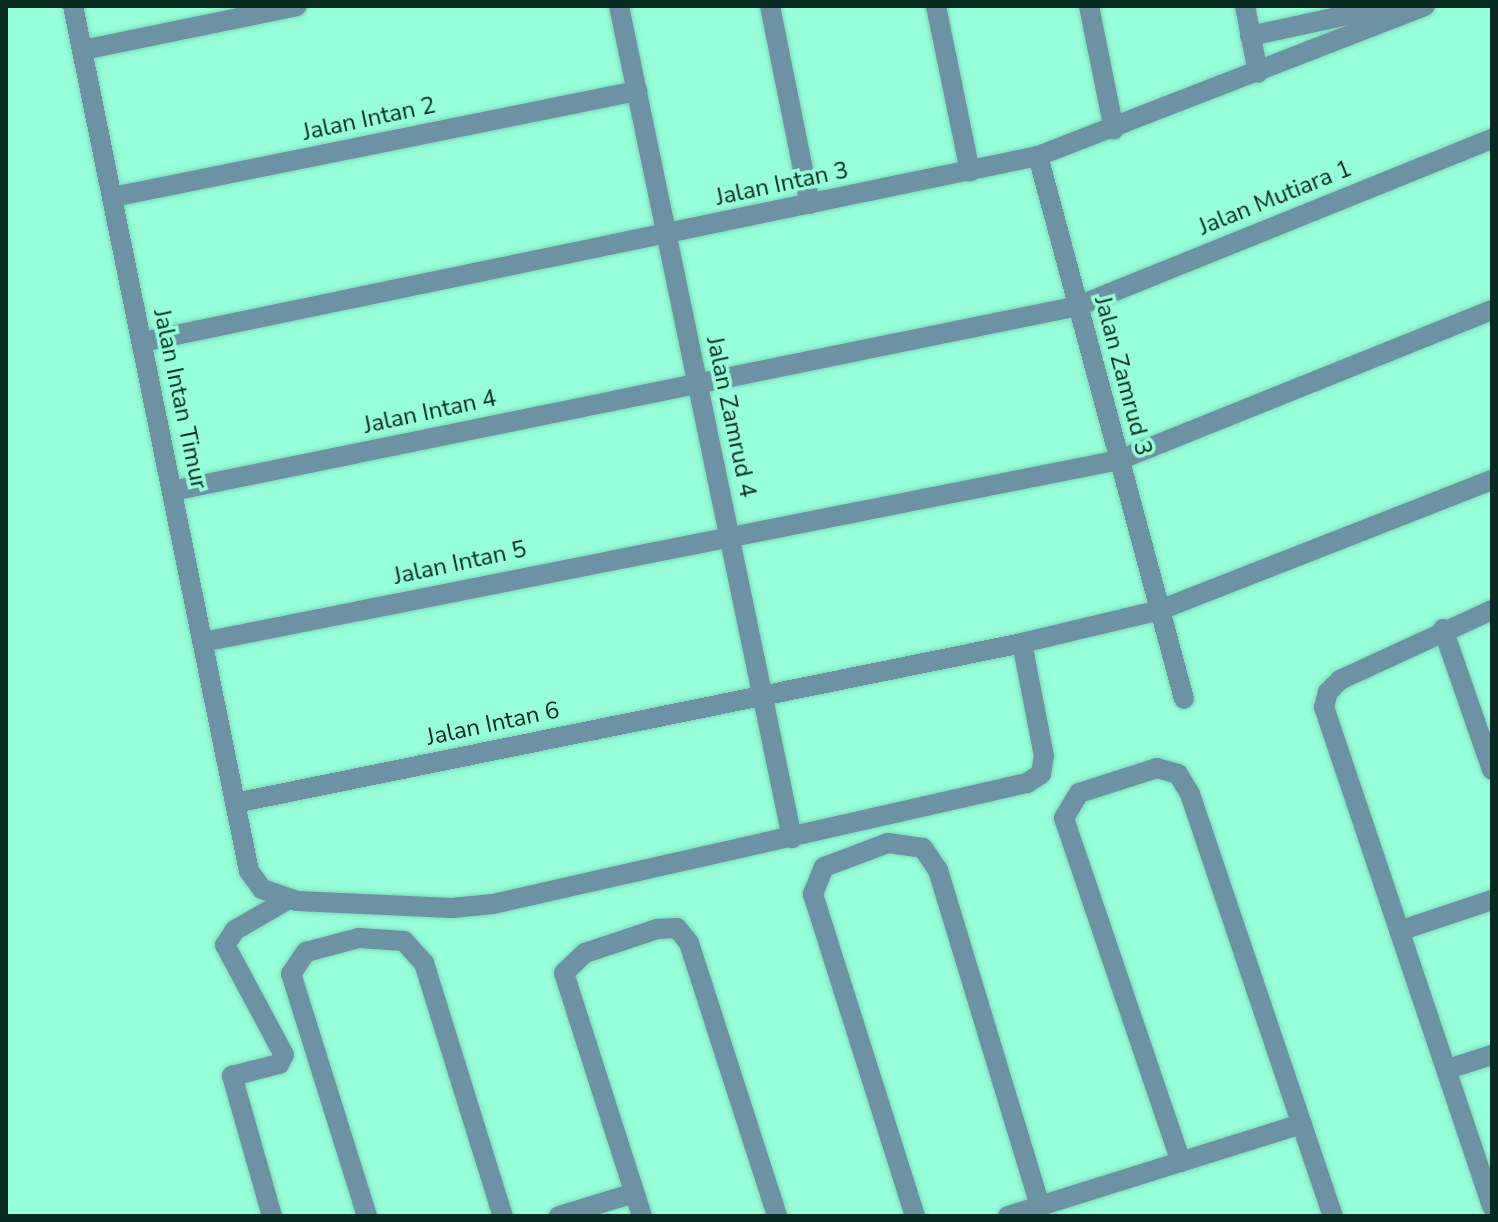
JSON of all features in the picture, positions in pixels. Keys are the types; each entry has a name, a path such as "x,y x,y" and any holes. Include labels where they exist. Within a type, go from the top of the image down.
{"street":[{"name":"Jalan Intan Timur","path":"73,6 235,803"},
{"path":"83,50 253,10 297,6"},
{"name":"Jalan Zamrud 4","path":"619,6 792,838"},
{"path":"770,6 810,204"},
{"path":"936,6 970,172"},
{"path":"1089,6 1114,130"},
{"path":"1245,6 1258,73"},
{"path":"1250,36 1380,8 1419,8"},
{"name":"Jalan Intan 3","path":"142,342 667,236 1038,156 1114,130 1419,8"},
{"name":"Jalan Intan 2","path":"113,197 637,91"},
{"name":"Jalan Mutiara 1","path":"697,384 1078,306 1492,139"},
{"name":"Jalan Zamrud 3","path":"1038,156 1184,699"},
{"name":"Jalan Intan 5","path":"203,642 729,535 917,503 1119,460 1492,310"},
{"name":"Jalan Intan 4","path":"172,491 697,384"},
{"path":"762,696 1022,643 1160,610 1492,480"},
{"path":"1492,610 1443,629 1340,680 1328,692 1324,707 1402,930 1492,1206"},
{"path":"1443,629 1492,770"},
{"path":"235,803 249,871 262,889 289,899 452,908 493,904 1027,783 1041,774 1044,756 1022,643"},
{"name":"Jalan Intan 6","path":"235,803 762,696"},
{"path":"1181,1162 1064,818 1079,793 1157,768 1178,774 1190,794 1333,1216"},
{"path":"915,1216 813,894 824,867 888,843 923,848 938,870 1040,1206"},
{"path":"272,1216 232,1076 279,1064 284,1055 225,945 235,930 289,899"},
{"path":"1402,930 1492,900"},
{"path":"642,1216 564,973 585,953 657,929 677,928 689,943 777,1216"},
{"path":"367,1216 291,974 306,952 359,938 404,941 424,963 503,1216"},
{"path":"1448,1069 1492,1055"},
{"path":"1008,1216 1302,1124"},
{"path":"559,1216 634,1193"}]}
